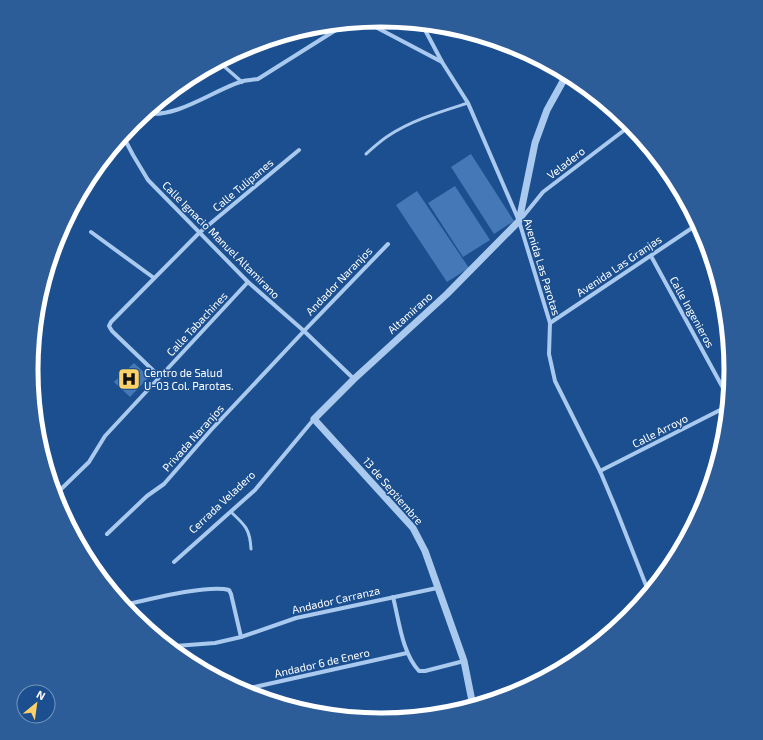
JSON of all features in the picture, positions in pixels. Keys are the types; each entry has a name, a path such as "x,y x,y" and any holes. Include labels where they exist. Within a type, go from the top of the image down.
{"street":[{"path":"376,27 442,62"},
{"path":"154,113 167,113 195,103 242,82 258,79 335,30"},
{"name":"Avenida Las Parotas","path":"425,30 442,62 468,104 519,221 550,322 549,354 555,381 600,471 647,587"},
{"path":"223,66 242,82"},
{"path":"519,221 535,143 547,110 564,80"},
{"name":"Veladero","path":"519,221 543,192 626,129"},
{"name":"Calle Ignacio Manuel Altamirano","path":"126,142 148,180 248,282 304,331 354,379"},
{"name":"Calle Tulipanes","path":"160,377 112,331 109,326 111,322 199,233 299,150"},
{"name":"Altamirano","path":"314,419 354,379 431,310 519,221"},
{"name":"Avenida Las Granjas","path":"550,322 693,227"},
{"path":"91,232 154,278"},
{"name":"Andador Naranjos","path":"304,331 388,244"},
{"name":"Calle Ingenieros","path":"651,256 724,390"},
{"name":"Calle Tabachines","path":"61,490 89,462 105,436 248,282"},
{"name":"Privada Naranjos","path":"107,534 147,496 164,484 211,430 304,331"},
{"name":"Calle Arroyo","path":"600,471 723,409"},
{"name":"Cerrada Veladero","path":"174,562 255,490 314,419"},
{"name":"13 de Septiembre","path":"314,419 413,528 425,552 464,661 472,700"},
{"path":"131,604 190,592 222,588 229,590 241,636"},
{"name":"Andador Carranza","path":"178,646 215,643 296,618 437,588"},
{"path":"393,597 407,653 414,666 419,671 425,671 464,661"},
{"name":"Andador 6 de Enero","path":"252,688 407,653"}],"lane":[{"path":"366,154 387,136 407,125 429,116 468,104"},
{"path":"231,512 243,524 250,536 252,549"}],"building":[{"path":"471,154 514,221 494,234 451,167"},
{"path":"455,186 490,240 463,257 428,203"},
{"path":"417,191 469,268 447,282 396,205"},
{"path":"134,363 149,377 130,397 114,382"}],"place":[{"name":"Centro de Salud U-03 Col. Parotas.","path":"129,379"}]}
